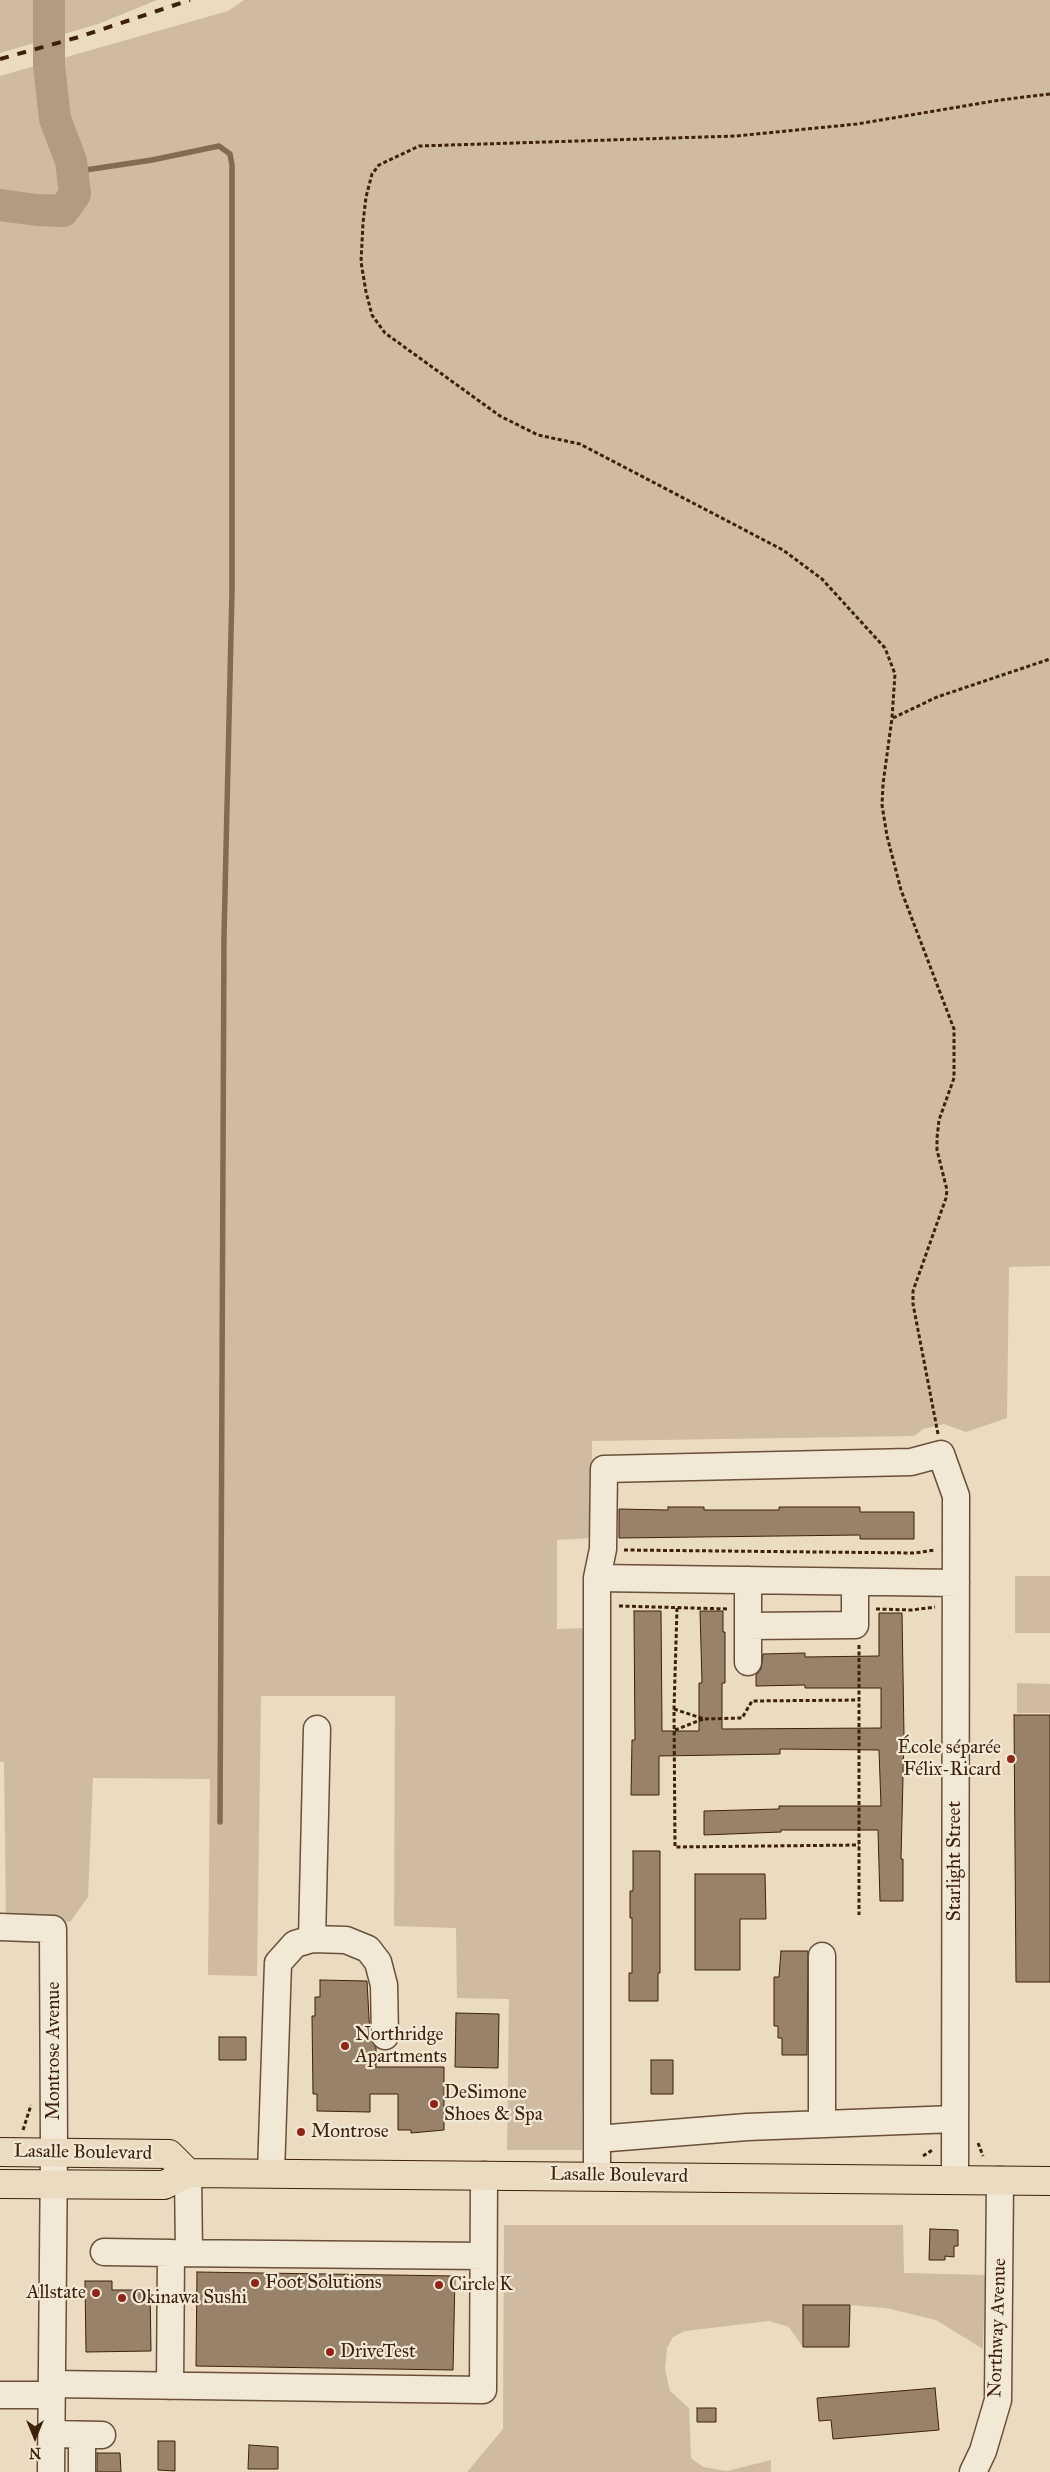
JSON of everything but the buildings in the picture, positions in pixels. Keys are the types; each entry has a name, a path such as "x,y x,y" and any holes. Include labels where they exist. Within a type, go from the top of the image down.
{"main road":[{"name":"Lasalle Boulevard","path":"10,2152 169,2154 188,2173"},
{"name":"Lasalle Boulevard","path":"0,2184 164,2185 188,2173 1050,2181"}],"street":[{"path":"597,2176 596,1606 597,1578 604,1549 604,1469 911,1462 941,1454"},
{"name":"Starlight Street","path":"941,1454 956,1496 955,2180"},
{"path":"597,1578 956,1583"},
{"path":"748,1580 748,1662"},
{"path":"748,1617 855,1617 855,1582"},
{"path":"312,1939 318,1730"},
{"name":"Montrose Avenue","path":"0,1927 53,1929 54,2185 51,2472"},
{"path":"270,2173 278,1962 295,1944 312,1939 346,1940 368,1949 378,1962 384,1985 385,2036"},
{"path":"822,1956 822,2124"},
{"path":"597,2139 747,2127 954,2119"},
{"path":"170,2386 188,2173"},
{"path":"0,2395 52,2389 170,2386 483,2390 484,2175"},
{"name":"Northway Avenue","path":"973,2472 983,2450 998,2400 1000,2180"},
{"path":"104,2252 483,2256"},
{"path":"52,2434 92,2435 82,2472"}],"path":[{"path":"941,1454 913,1304 913,1291 946,1198 947,1190 937,1150 937,1138 939,1120 954,1078 954,1029 901,890 887,836 882,804 895,674 886,648 822,578 784,550 580,444 538,435 500,416 385,333 372,315 361,262 366,197 372,174 379,165 419,146 736,136 857,124 1000,100 1050,94"},
{"path":"892,718 937,697 1050,659"},
{"path":"604,1549 915,1553 938,1549"},
{"path":"596,1606 677,1608 748,1617"},
{"path":"859,1915 860,1700 859,1631 855,1617 938,1606"},
{"path":"677,1608 674,1709 675,1847 859,1845"},
{"path":"674,1730 704,1719 742,1718 752,1701 860,1700"},
{"path":"674,1709 704,1719"},
{"path":"10,2152 27,2122 32,2099"}],"shaded area":[{"path":"0,0 157,0 98,24 0,53"},
{"path":"244,0 1050,0 1050,1266 1009,1267 1007,1418 966,1432 944,1424 923,1429 914,1436 592,1441 591,1538 557,1540 557,1629 589,1628 582,2150 507,2150 509,1999 457,1998 456,1928 394,1926 395,1696 261,1696 257,1976 208,1975 210,1779 93,1778 88,1897 70,1922 6,1919 4,1762 0,1762 0,76 228,11"},
{"path":"1015,1576 1050,1576 1050,1633 1015,1633"},
{"path":"1017,1683 1050,1684 1050,1713 1017,1713"},
{"path":"504,2225 903,2225 904,2273 985,2275 983,2349 936,2320 886,2308 850,2305 803,2347 789,2327 769,2321 685,2331 673,2337 667,2348 665,2369 670,2391 689,2408 691,2458 703,2467 727,2471 771,2460 771,2472 467,2472 503,2429"}],"waterway":[{"path":"0,205 63,211 75,194 71,161 55,119 49,65 49,0"},
{"path":"72,172 152,160 219,146 230,154 232,165 232,591 224,936 220,1822"}],"railway":[{"path":"0,59 79,37 190,0"}],"place":[{"name":"École séparée Félix-Ricard","path":"1011,1759"},
{"name":"Northridge Apartments","path":"345,2046"},
{"name":"DeSimone Shoes & Spa","path":"434,2104"},
{"name":"Montrose","path":"301,2132"},
{"name":"Foot Solutions","path":"255,2283"},
{"name":"Circle K","path":"439,2285"},
{"name":"Allstate","path":"96,2293"},
{"name":"Okinawa Sushi","path":"122,2298"},
{"name":"DriveTest","path":"330,2352"}]}
